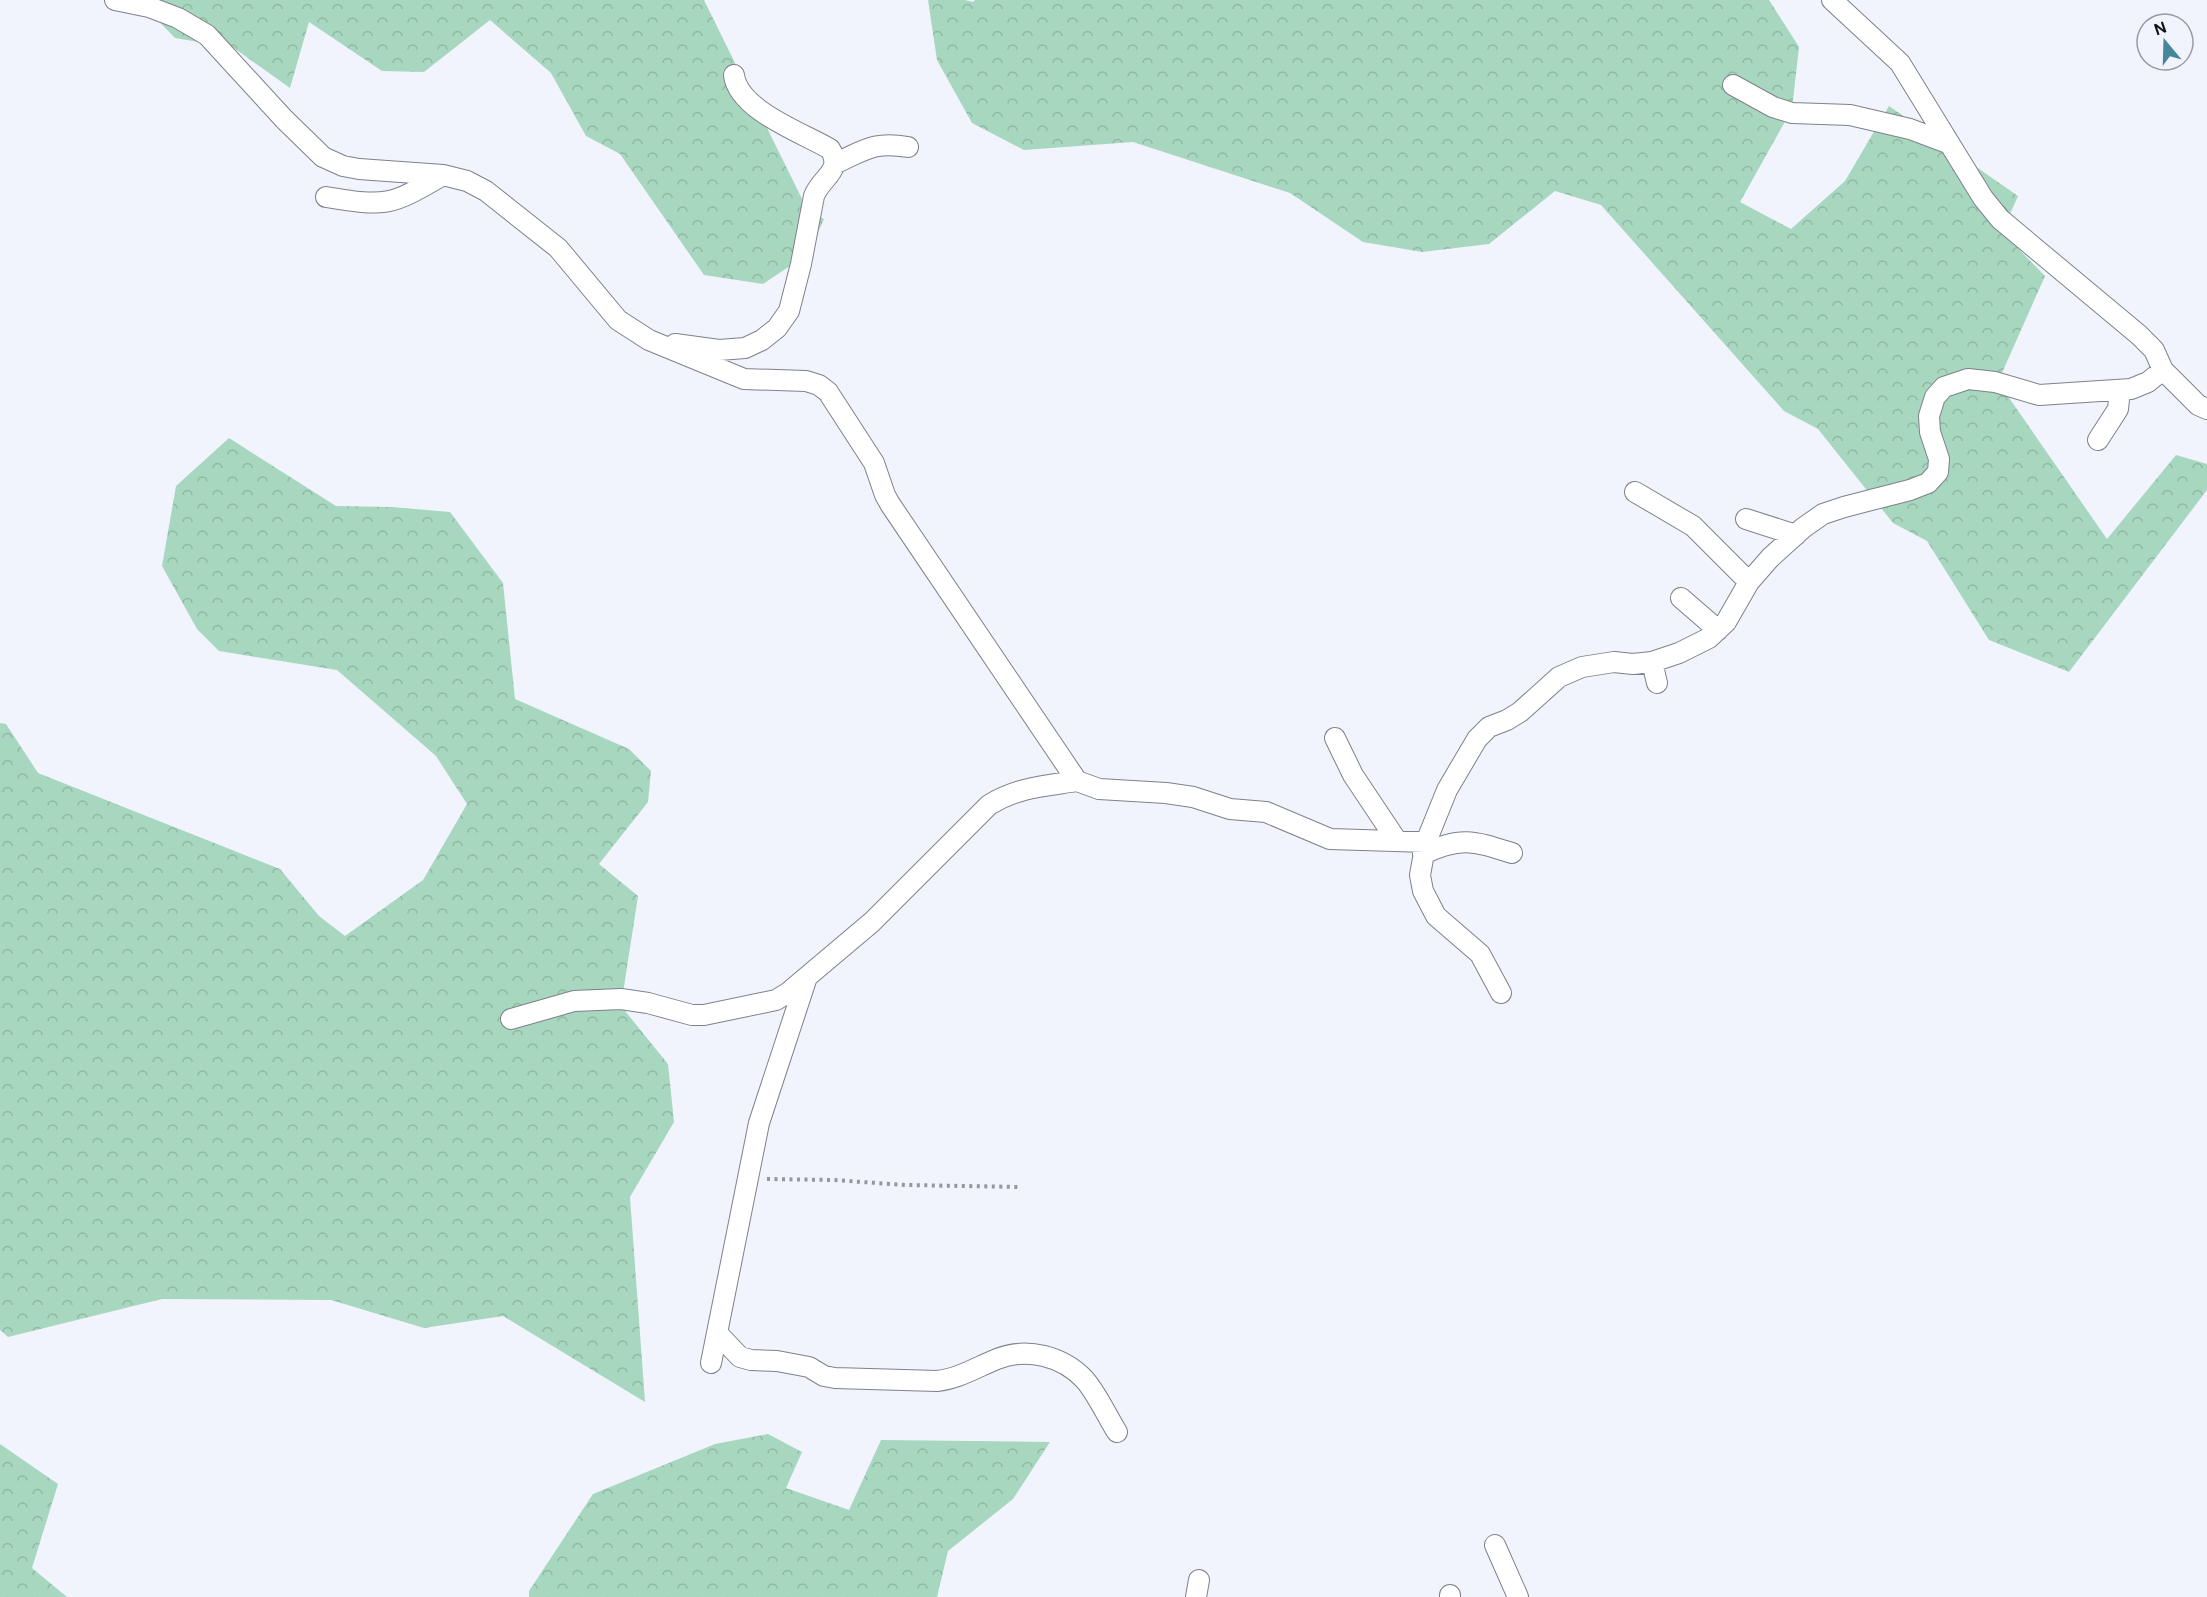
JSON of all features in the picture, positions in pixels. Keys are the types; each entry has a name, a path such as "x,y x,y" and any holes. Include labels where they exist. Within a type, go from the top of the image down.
{"street":[{"path":"115,0 178,18 207,35 284,119 323,157 343,166 359,169 443,175 467,181 486,191 558,249 618,320 649,340 744,378 806,381 819,385 828,392 874,463 885,495 1077,781 1099,789 1166,793 1192,797 1230,809 1266,812 1330,839 1396,841 1424,848 1463,840 1512,853"},
{"path":"1832,0 1900,63 1983,198 2000,219 2139,335 2154,351 2163,370 2198,405 2207,409"},
{"path":"649,340 719,350 745,348 762,340 777,328 789,310 801,264 814,196 818,186 833,170 836,163 835,157 830,149 761,112 746,100 734,75"},
{"path":"1733,85 1773,107 1792,113 1850,115 1910,129 1950,144"},
{"path":"836,163 873,146 888,144 908,147"},
{"path":"326,197 369,204 391,202 404,198 443,175"},
{"path":"1502,993 1480,954 1436,916 1423,891 1420,874 1424,848 1447,790 1477,739 1489,727 1520,712 1559,676 1582,667 1614,662 1633,664 1652,662 1679,653 1709,638 1726,622 1749,582 1770,558 1823,514 1928,483 1938,472 1939,459 1930,432 1929,416 1935,397 1944,387 1968,379 1995,382 2038,395 2120,390 2131,389 2148,382 2163,370"},
{"path":"2098,440 2118,409 2120,390"},
{"path":"1635,492 1694,526 1749,582"},
{"path":"1746,519 1797,535"},
{"path":"1681,598 1718,630"},
{"path":"1652,662 1657,682"},
{"path":"1335,738 1353,775 1396,841"},
{"path":"511,1019 573,1001 621,999 648,1003 692,1015 704,1015 776,1000 872,922 989,805 1025,788 1077,781"},
{"path":"711,1363 759,1123 807,976"},
{"path":"717,1333 740,1357 809,1367 824,1376 835,1378 949,1380 1008,1355 1032,1353 1044,1355 1064,1364 1085,1380 1116,1432"},
{"path":"1495,1545 1518,1597"}],"path":[{"path":"748,1179 1021,1187"}],"green space":[{"path":"138,0 704,0 807,209 824,219 808,254 763,284 704,275 620,154 586,136 551,73 490,20 424,72 382,71 309,22 290,88 234,48 175,38"},
{"path":"928,0 973,2 975,0 1769,0 1799,47 1792,109 1740,202 1791,229 1845,181 1889,106 2018,196 2002,232 2045,276 1998,382 2107,539 2176,455 2207,464 2207,490 2069,672 1989,640 1927,541 1893,523 1818,429 1784,411 1601,205 1555,191 1489,244 1422,252 1363,242 1290,193 1133,142 1024,150 972,123 937,60"},
{"path":"229,438 336,506 392,507 450,512 503,583 515,699 629,749 651,771 648,802 599,864 638,896 621,1006 668,1064 674,1122 630,1197 645,1402 503,1316 424,1328 331,1300 162,1299 8,1337 0,1330 0,723 6,724 38,773 280,869 319,916 345,936 423,880 467,804 436,756 337,670 219,651 197,629 162,566 176,486"},
{"path":"768,1434 802,1452 786,1488 849,1510 881,1440 1050,1442 1013,1499 948,1551 937,1597 529,1597 529,1591 593,1494 715,1444"},
{"path":"0,1444 58,1484 32,1568 67,1597 0,1597"}]}
